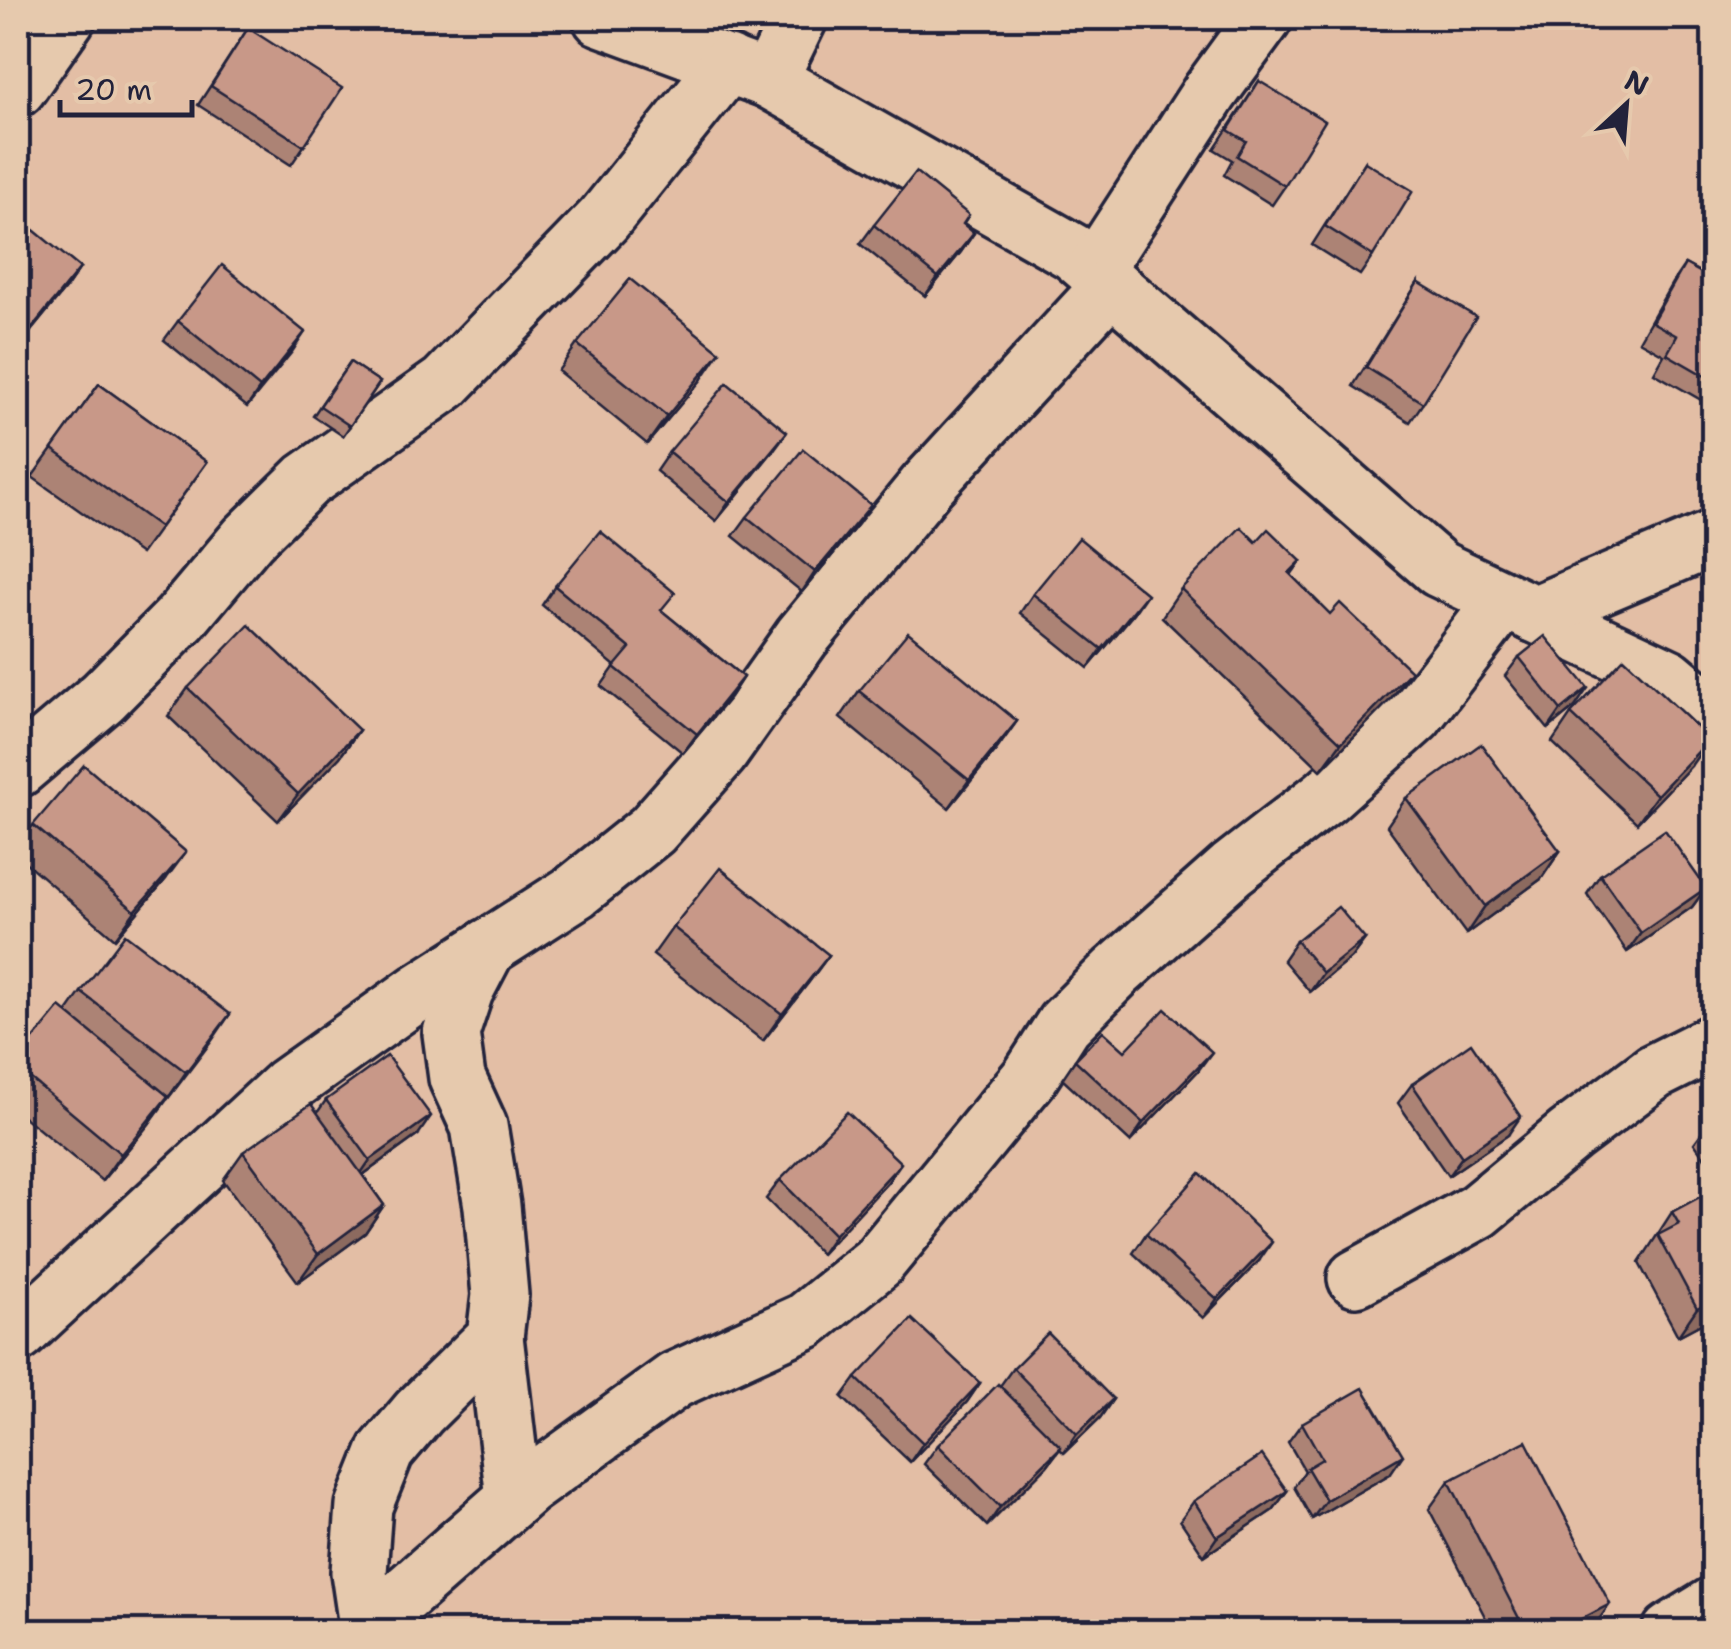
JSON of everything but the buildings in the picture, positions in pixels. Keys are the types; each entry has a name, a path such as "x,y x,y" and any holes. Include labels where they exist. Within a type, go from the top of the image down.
{"street":[{"path":"18,88 68,18"},
{"path":"601,18 749,72 1073,252 1439,569 1668,677 1714,715"},
{"path":"18,769 103,697 180,619 248,538 307,480 445,383 799,18"},
{"path":"18,1334 288,1086 420,991 576,891 652,830 720,753 802,638 927,484 1102,278 1210,92 1264,18"},
{"path":"364,1629 514,1498 675,1380 805,1321 878,1262 1030,1077 1064,1024 1232,869 1326,796 1415,716 1519,607 1714,538"},
{"path":"488,947 465,992 451,1033 457,1078 479,1126 492,1206 500,1295 494,1337 514,1498"},
{"path":"1356,1278 1478,1212 1640,1083 1714,1042"},
{"path":"364,1629 359,1572 364,1506 386,1451 494,1337"},
{"path":"1670,1632 1714,1605"}]}
